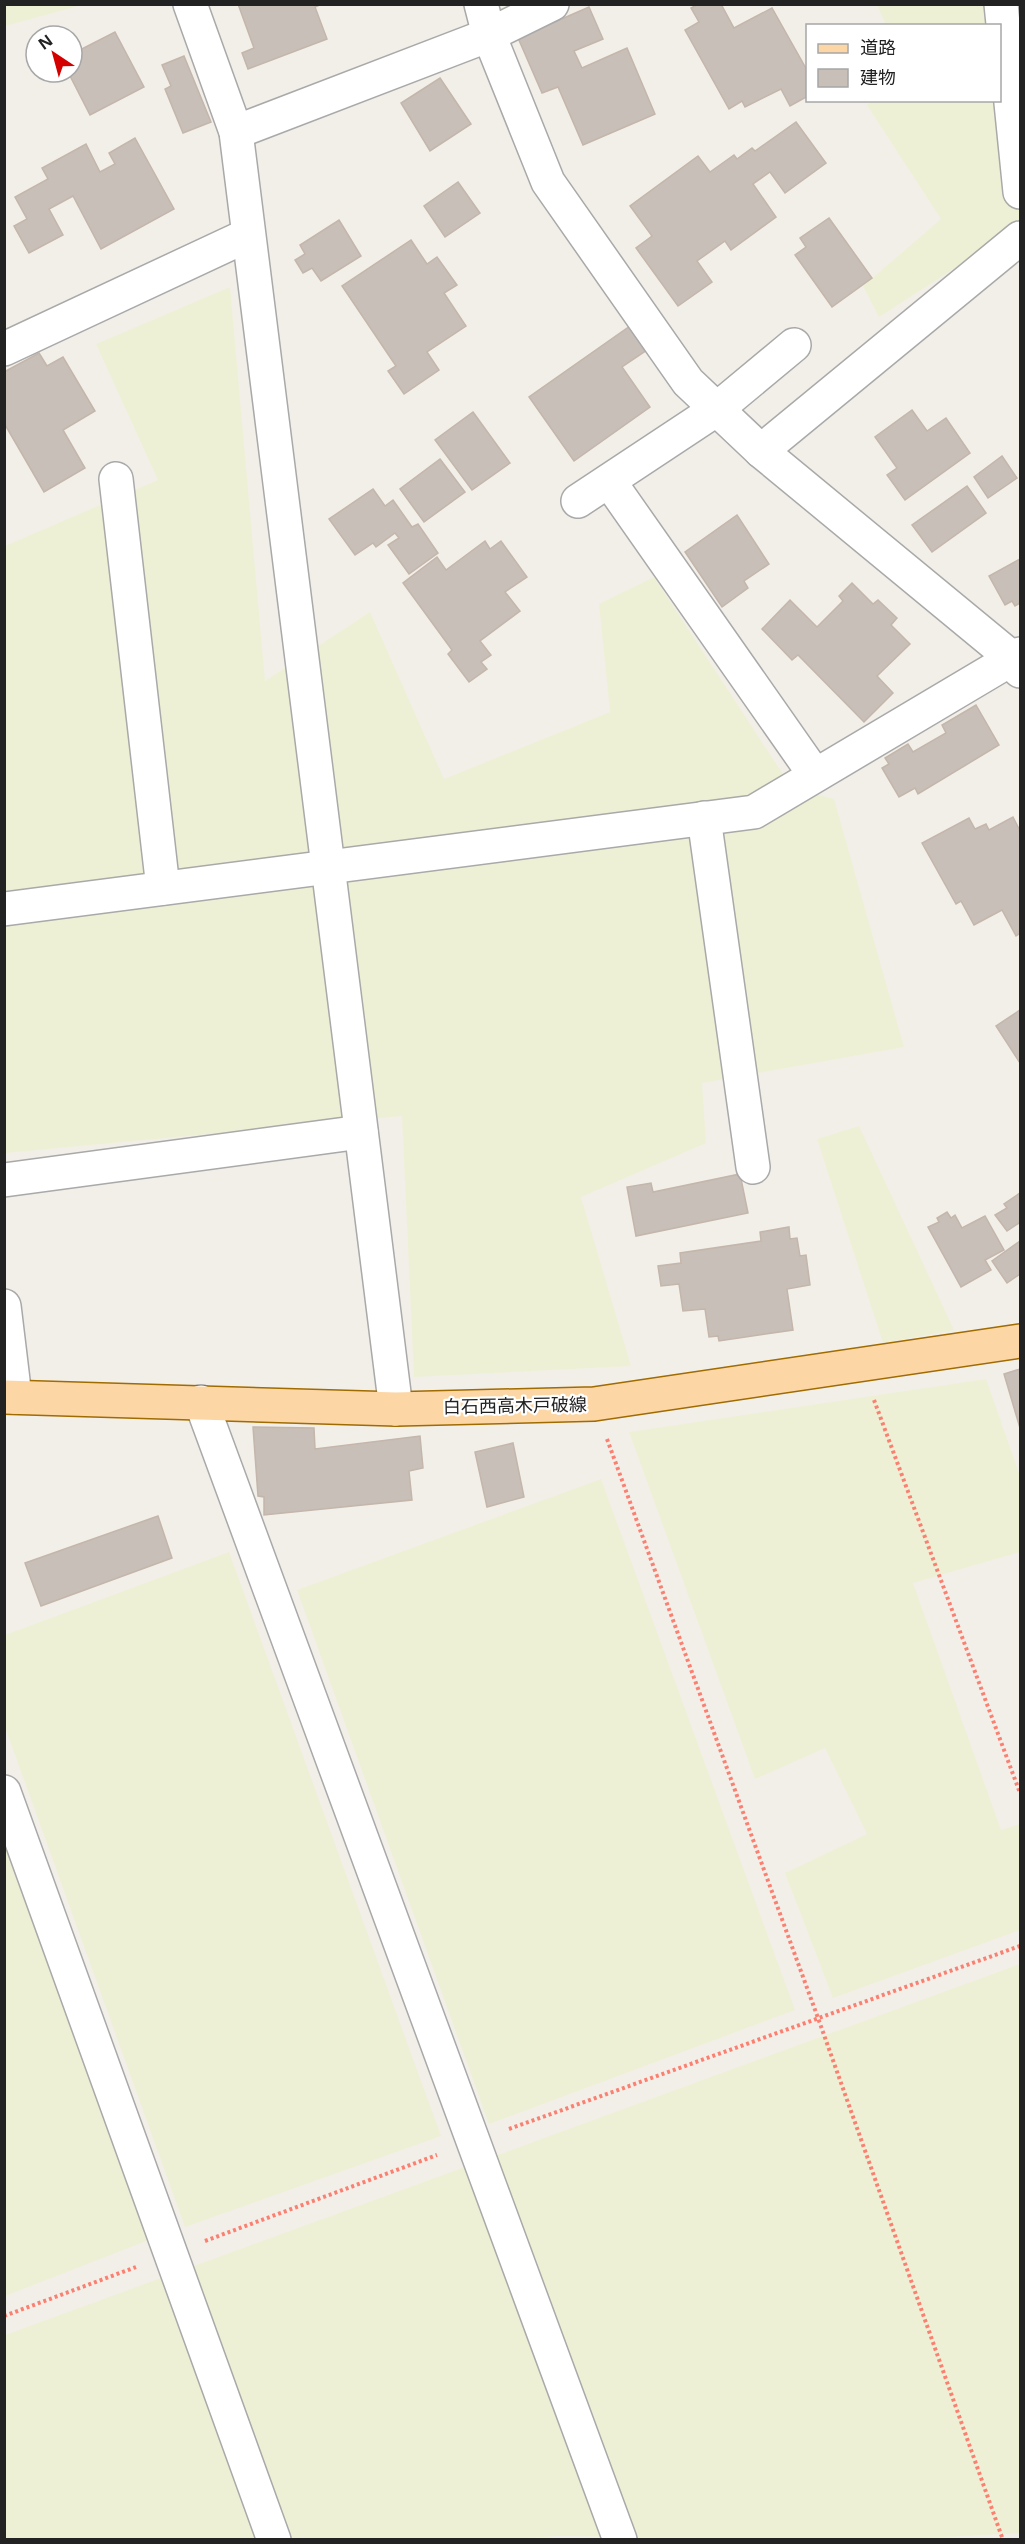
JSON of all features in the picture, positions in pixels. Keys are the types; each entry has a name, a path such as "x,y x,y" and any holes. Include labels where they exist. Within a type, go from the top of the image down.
{"main road":[{"name":"白石西高木戸破線","path":"10,1397 396,1409 594,1404 1020,1341"}],"street":[{"path":"190,4 236,132 396,1409"},
{"path":"236,132 485,20 552,4"},
{"path":"1001,4 1020,192"},
{"path":"4,909 754,812 815,775 1018,661 761,451 688,382 548,182 485,20"},
{"path":"4,349 248,235"},
{"path":"761,451 1020,238"},
{"path":"578,501 717,409 795,345"},
{"path":"116,479 163,888"},
{"path":"609,480 815,775"},
{"path":"704,818 753,1167"},
{"path":"4,1180 361,1132"},
{"path":"4,1306 10,1397"},
{"path":"201,1402 620,2540"},
{"path":"4,1792 274,2540"}],"path":[{"path":"861,1364 1020,1793"},
{"path":"594,1404 822,2029 1003,2540"}],"green space":[{"path":"5,4 82,4 82,5 5,26"},
{"path":"877,5 1020,5 1020,226 879,317 863,286 941,219 867,105 871,102 1001,102 1001,24 886,24"},
{"path":"230,287 265,681 370,612 444,779 610,712 599,604 654,577 792,788 834,799 904,1047 702,1083 706,1143 581,1197 631,1366 414,1377 402,1116 5,1153 5,546 158,480 96,344"},
{"path":"859,1126 954,1330 883,1343 817,1139"},
{"path":"986,1379 1020,1476 1020,1552 913,1583 1001,1830 1020,1824 1020,1930 833,1998 785,1873 867,1834 825,1748 755,1779 629,1432"},
{"path":"601,1479 795,2010 489,2124 297,1590"},
{"path":"229,1552 441,2136 185,2227 5,1727 5,1635"},
{"path":"4,1839 154,2238 5,2296 4,2296"},
{"path":"1020,1964 1020,2533 892,2540 560,2536 489,2540 5,2540 5,2335"}],"building":[{"path":"238,4 322,4 315,7 327,39 248,69 242,53 254,48"},
{"path":"698,4 721,4 734,28 772,8 806,68 806,97 790,106 781,89 745,107 742,101 729,109 685,30 699,22 691,8"},
{"path":"589,7 603,39 574,51 582,68 627,48 655,114 583,145 558,87 542,93 518,38"},
{"path":"115,32 144,87 90,115 74,84 84,84 84,48"},
{"path":"184,56 211,122 183,133 165,89 171,86 162,65"},
{"path":"440,78 471,124 430,151 401,103"},
{"path":"796,122 826,163 785,193 770,172 753,184 776,217 731,250 725,241 697,261 712,282 678,306 636,248 652,236 630,206 698,156 710,172 734,155 737,159 752,148 755,151"},
{"path":"135,138 174,209 101,249 73,196 49,209 63,235 29,253 14,226 27,219 15,197 48,179 42,168 86,144 100,172 115,164 109,153"},
{"path":"458,182 480,213 445,237 424,206"},
{"path":"829,218 872,278 832,307 795,255 806,247 800,238"},
{"path":"339,220 361,256 321,281 312,268 303,273 295,260 305,254 300,245"},
{"path":"411,240 427,264 437,257 457,285 444,293 466,326 427,352 439,370 404,394 388,371 396,366 342,286"},
{"path":"630,326 647,350 622,367 650,407 574,461 529,397"},
{"path":"39,353 47,366 63,357 95,411 63,430 85,468 44,492 4,423 4,372"},
{"path":"912,410 927,431 946,418 970,453 905,500 887,475 897,468 875,437"},
{"path":"473,412 510,463 472,490 435,440"},
{"path":"1002,456 1017,478 988,498 974,477"},
{"path":"440,459 465,492 424,522 400,489"},
{"path":"967,486 986,513 932,552 912,525"},
{"path":"373,489 385,506 393,500 412,527 418,524 438,553 409,574 388,545 399,538 395,533 376,547 373,543 355,555 329,519"},
{"path":"737,515 769,564 744,581 748,588 722,607 685,552"},
{"path":"485,541 490,549 501,541 527,577 505,592 520,611 480,641 491,655 481,662 487,669 469,682 448,654 452,650 403,583 437,557 446,570"},
{"path":"1020,559 1020,603 1015,606 1012,601 1005,605 989,576"},
{"path":"852,583 873,604 878,600 897,618 891,625 910,644 877,676 893,693 864,722 798,655 792,660 762,629 790,600 817,627 843,601 839,596"},
{"path":"976,705 999,745 918,794 915,788 899,797 882,768 889,764 885,758 908,744 913,752 946,733 942,725"},
{"path":"1013,817 1020,831 1020,933 1016,936 1002,910 974,925 961,901 956,904 922,843 969,818 975,829 986,824 989,830"},
{"path":"1020,1010 1020,1063 996,1026"},
{"path":"740,1174 748,1213 636,1236 627,1187 651,1183 653,1192"},
{"path":"1020,1193 1020,1225 1019,1223 1007,1231 995,1215 1007,1208 1004,1204"},
{"path":"947,1212 951,1218 955,1215 962,1228 985,1216 1004,1250 985,1260 991,1270 961,1287 928,1227 939,1222 937,1218"},
{"path":"789,1227 790,1239 797,1238 800,1256 806,1255 810,1285 787,1289 793,1330 719,1341 718,1336 709,1337 705,1309 683,1311 679,1284 661,1286 658,1266 681,1263 680,1253 761,1241 760,1232"},
{"path":"1020,1241 1020,1274 1007,1283 992,1261"},
{"path":"1020,1369 1020,1428 1004,1374"},
{"path":"253,1427 314,1428 315,1449 420,1436 423,1468 409,1471 412,1500 264,1515 264,1497 258,1496"},
{"path":"513,1443 524,1497 487,1507 475,1452"},
{"path":"158,1516 172,1558 41,1606 25,1563"}]}
